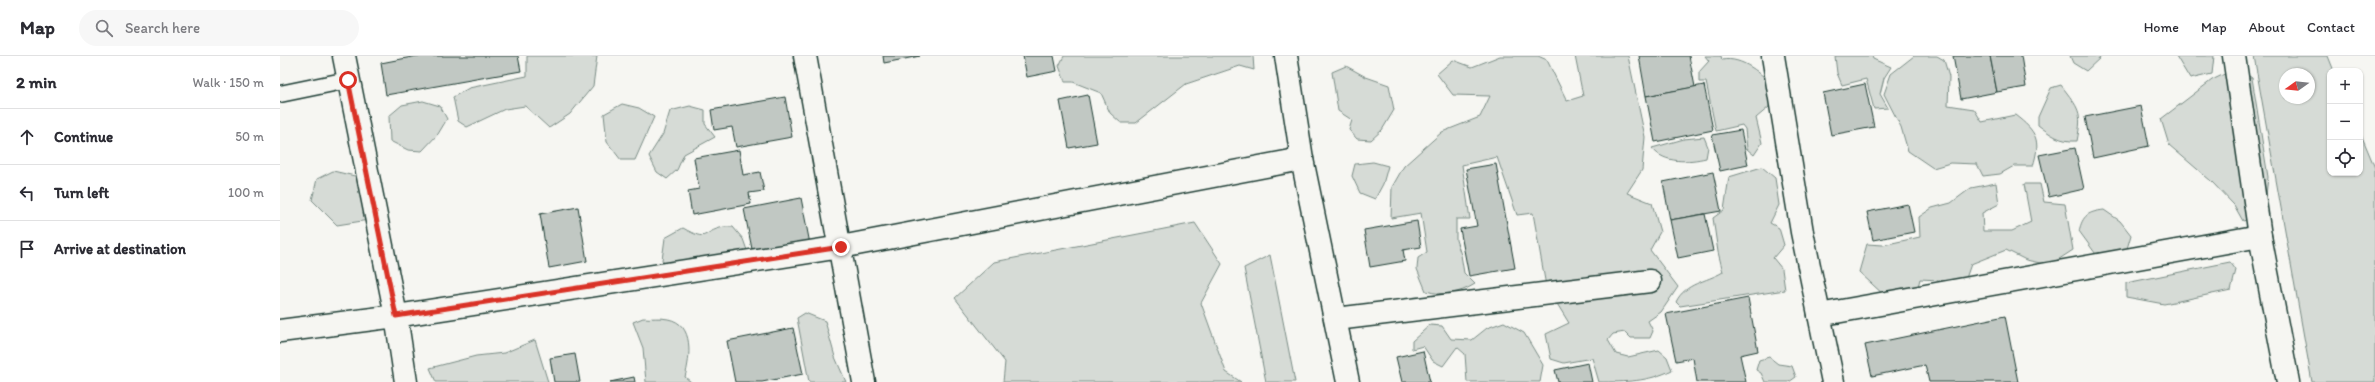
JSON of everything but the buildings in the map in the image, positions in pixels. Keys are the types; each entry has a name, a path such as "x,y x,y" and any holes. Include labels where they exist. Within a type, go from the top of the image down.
{"street":[{"path":"344,56 396,316 406,382"},
{"path":"805,56 841,247 864,382"},
{"path":"1286,56 1302,159 1348,382"},
{"path":"1773,56 1802,232 1833,382"},
{"path":"2234,56 2260,236 2288,382"},
{"path":"280,331 396,316 841,247 1302,159"},
{"path":"1819,315 2260,236"},
{"path":"1336,319 1650,281"}],"lane":[{"path":"280,94 348,80"}],"shaded area":[{"path":"527,56 597,56 593,86 570,114 549,128 525,106 505,109 467,127 458,121 453,97 469,88 527,76"},
{"path":"1064,56 1253,56 1254,70 1240,66 1186,84 1136,123 1121,123 1110,113 1101,93 1073,82 1065,82 1059,66"},
{"path":"1500,56 1538,56 1547,60 1567,101 1583,96 1575,56 1628,56 1645,137 1642,170 1627,193 1652,203 1660,232 1650,250 1678,287 1661,312 1648,321 1653,331 1650,338 1631,338 1625,332 1613,334 1608,340 1616,354 1628,357 1659,350 1667,357 1672,370 1645,379 1599,382 1592,358 1564,363 1551,359 1546,334 1569,323 1546,286 1533,213 1517,215 1497,157 1462,165 1470,219 1456,219 1456,240 1461,255 1464,273 1475,284 1457,292 1445,294 1426,291 1417,269 1418,258 1427,252 1421,213 1391,218 1392,187 1404,166 1442,132 1480,117 1490,96 1453,95 1437,74 1453,60 1472,67"},
{"path":"1705,56 1721,56 1722,60 1729,59 1744,63 1758,72 1774,87 1769,107 1756,118 1762,143 1754,155 1747,149 1745,129 1742,125 1716,131 1706,82 1699,82 1699,72 1709,61"},
{"path":"1835,56 1872,56 1873,59 1891,67 1884,78 1880,94 1888,108 1874,109 1866,79 1842,85 1837,73"},
{"path":"1914,56 1937,56 1944,60 1949,77 1948,105 1974,109 1982,122 2015,115 2028,126 2037,143 2033,166 2014,166 2000,174 1983,176 1977,164 1950,163 1933,168 1908,151 1901,127 1884,94 1891,74"},
{"path":"2070,56 2101,57 2086,71 2073,63"},
{"path":"2176,56 2214,56 2212,74 2190,79"},
{"path":"2254,56 2328,56 2333,68 2327,68 2327,176 2363,176 2363,139 2375,168 2375,382 2312,382"},
{"path":"1346,66 1366,77 1389,85 1394,110 1382,130 1371,140 1357,139 1349,130 1352,120 1338,111 1332,72"},
{"path":"2237,68 2252,78 2268,177 2264,215 2243,221 2234,205 2211,181 2169,145 2161,119 2212,80"},
{"path":"2061,85 2076,105 2078,111 2080,123 2077,141 2056,137 2038,125 2038,117 2051,88"},
{"path":"423,101 440,106 447,119 438,134 422,151 408,150 390,141 389,116 402,105"},
{"path":"622,104 639,108 654,117 635,160 621,160 607,142 604,114"},
{"path":"690,106 705,110 705,124 715,137 684,154 677,170 667,179 657,172 649,156 663,134 670,111"},
{"path":"1704,137 1708,147 1706,158 1685,161 1670,159 1663,157 1652,148 1684,139"},
{"path":"1373,162 1388,166 1383,184 1375,199 1360,193 1352,176 1355,164"},
{"path":"1762,167 1775,178 1779,205 1770,223 1779,228 1784,245 1773,258 1782,269 1785,290 1680,306 1676,302 1690,287 1723,272 1718,252 1713,218 1724,210 1729,177"},
{"path":"333,171 355,176 374,196 375,219 337,225 312,200 317,179"},
{"path":"1996,183 1999,204 1982,213 1983,231 2012,231 2031,222 2024,184 2040,184 2044,202 2065,204 2073,250 2050,265 2026,260 2006,250 1971,264 1965,281 1950,285 1940,280 1920,279 1915,298 1885,296 1859,272 1867,244 1883,245 1920,237 1919,217 1932,208 1951,203 1971,188"},
{"path":"2104,210 2120,221 2131,235 2126,252 2098,257 2079,231 2082,221 2087,215"},
{"path":"1195,223 1222,264 1201,303 1226,372 1241,382 1003,382 1005,362 955,298 994,262"},
{"path":"724,227 733,227 743,239 749,256 669,271 662,260 665,238 683,228 702,236"},
{"path":"1270,255 1295,382 1266,382 1244,268"},
{"path":"2230,262 2236,270 2231,290 2164,304 2126,297 2126,283"},
{"path":"805,313 825,321 835,357 846,382 809,382 797,318"},
{"path":"643,318 668,319 677,322 683,328 687,335 689,352 685,377 691,382 646,382 643,348 633,322"},
{"path":"1504,322 1524,333 1543,365 1540,382 1467,382 1465,354 1457,347 1443,366 1433,361 1423,346 1412,349 1412,341 1430,325 1442,326 1451,339 1472,340 1487,328"},
{"path":"535,340 548,382 436,382 430,368 476,356 504,353"},
{"path":"1769,357 1778,364 1792,366 1796,377 1789,382 1765,382 1761,373 1756,370 1759,360"}],"route":[{"path":"348,80 396,316 841,247"}]}
